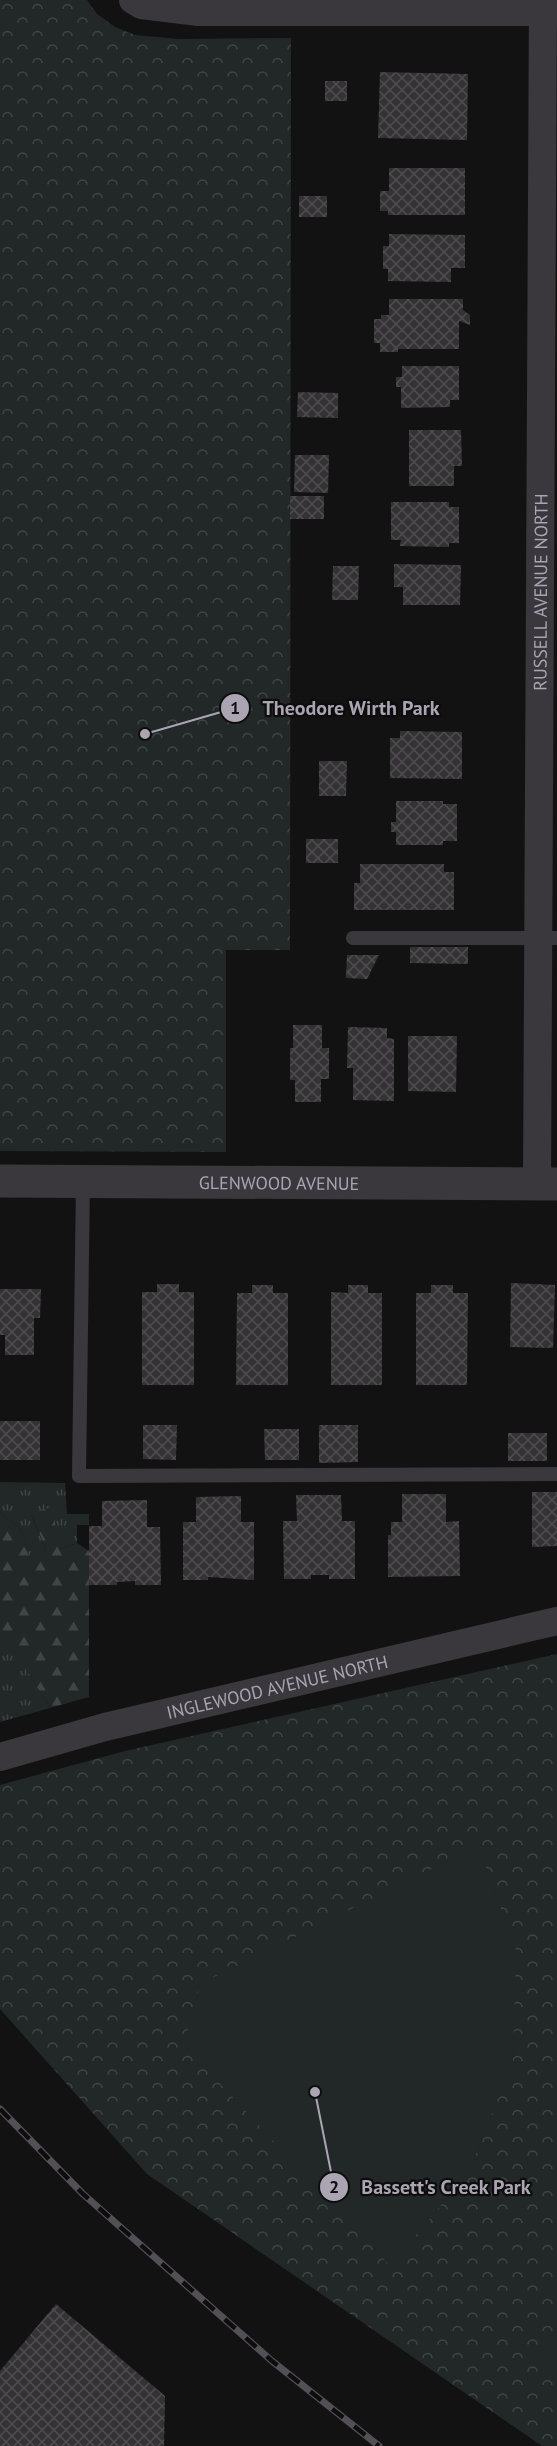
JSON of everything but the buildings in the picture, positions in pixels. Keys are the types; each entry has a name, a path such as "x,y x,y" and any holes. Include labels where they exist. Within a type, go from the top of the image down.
{"street":[{"path":"133,0 141,5 199,12 548,8"},
{"name":"RUSSELL AVENUE NORTH","path":"547,1184 548,8"},
{"name":"GLENWOOD AVENUE","path":"0,1181 547,1184"},
{"name":"INGLEWOOD AVENUE NORTH","path":"0,1757 105,1727 557,1621"}],"lane":[{"path":"353,938 547,938"},
{"path":"83,1181 79,1476 557,1474"}],"green space":[{"path":"0,0 87,0 97,14 115,27 135,35 179,39 291,38 290,950 226,950 226,1152 0,1151"},
{"path":"0,1482 65,1483 67,1514 89,1514 89,1525 77,1525 77,1543 60,1549 31,1514 46,1550 30,1560 21,1530 0,1512"},
{"path":"52,1507 60,1549 77,1543 89,1551 89,1697 50,1708 13,1648 0,1642 0,1512 21,1530 30,1559 46,1550 31,1513"},
{"path":"0,1642 13,1647 50,1708 0,1722"},
{"path":"557,1654 557,2446 542,2446 147,2174 0,2009 0,1785 125,1751"},
{"path":"478,1846 516,1950 513,2060 469,2172 390,2266 184,2045 200,1984"},
{"path":"557,2329 557,2368 536,2355"}],"railway":[{"path":"0,2109 83,2194 272,2361 379,2446"}],"place":[{"name":"Theodore Wirth Park","path":"145,734"},
{"name":"Bassett's Creek Park","path":"315,2092"}]}
